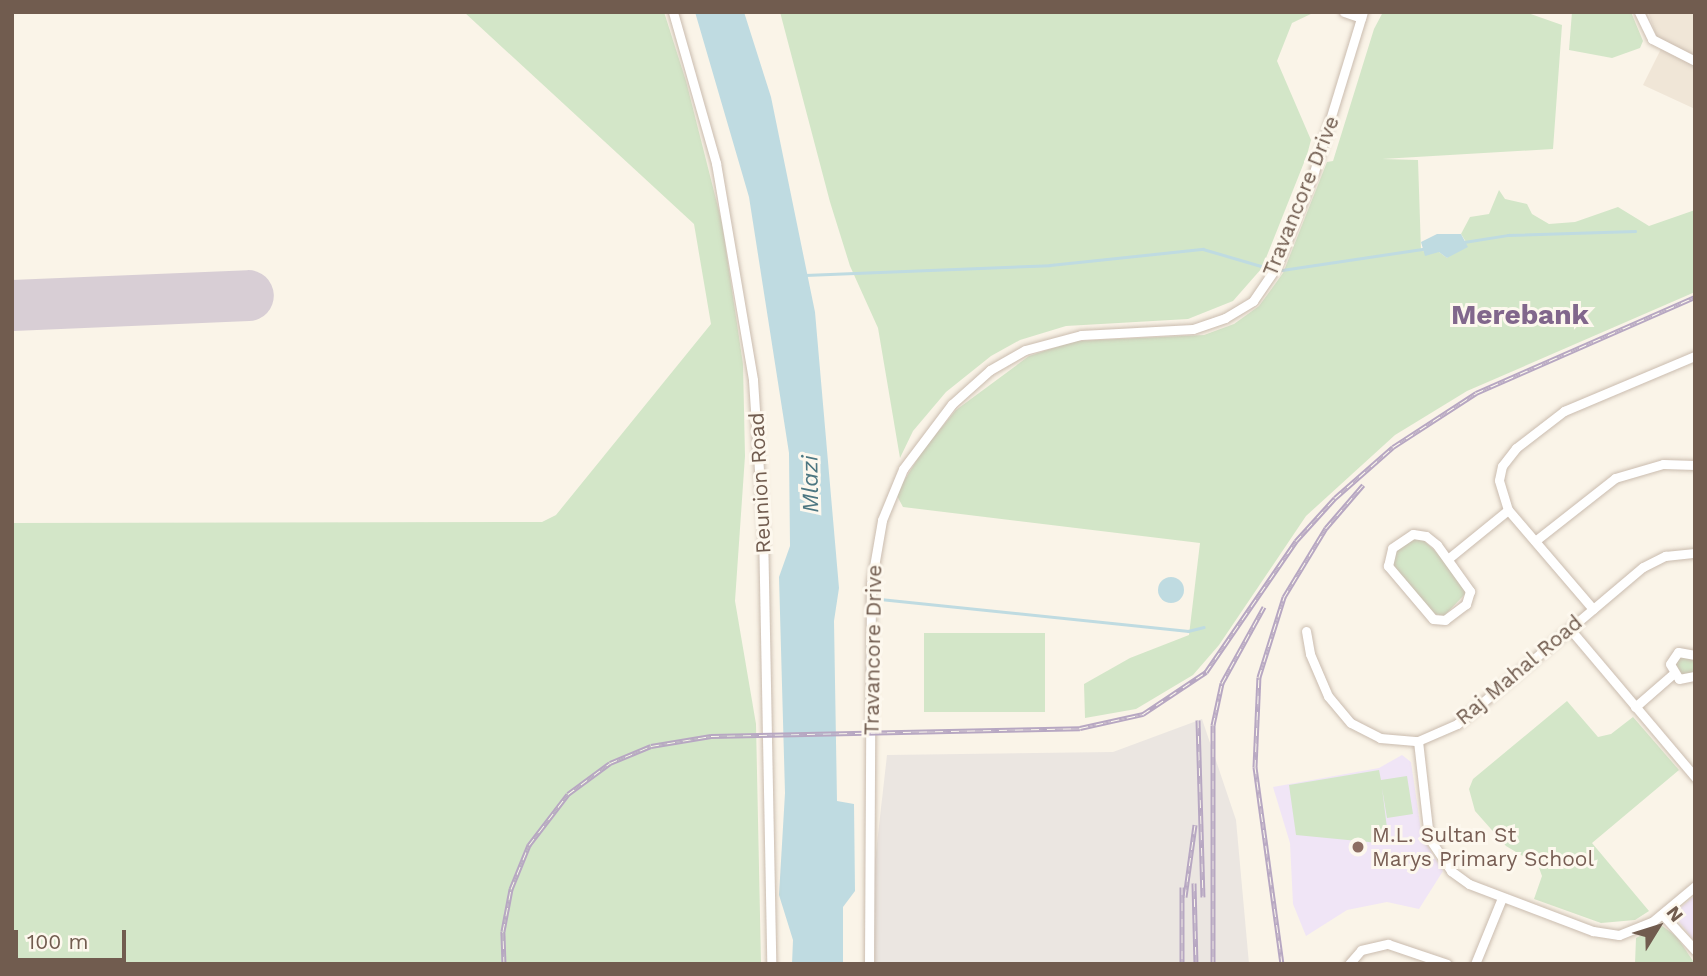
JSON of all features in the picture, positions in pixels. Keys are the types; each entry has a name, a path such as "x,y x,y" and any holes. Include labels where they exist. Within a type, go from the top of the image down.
{"street":[{"name":"Reunion Road","path":"673,12 716,163 753,380 763,529 771,964"},
{"path":"1344,12 1362,15"},
{"path":"1639,12 1652,39 1695,61"},
{"name":"Travancore Drive","path":"869,964 871,584 881,520 903,469 929,429 960,397 990,370 1025,350 1081,335 1193,329 1225,318 1253,301 1277,266 1314,172 1362,15"},
{"path":"1593,609 1508,510 1500,473 1509,455 1564,411 1695,356"},
{"path":"1535,541 1615,478 1663,464 1695,465"},
{"path":"1449,558 1508,510"},
{"path":"1413,534 1426,536 1449,558 1470,591 1466,604 1438,621 1391,572 1387,560 1392,548 1413,534"},
{"name":"Raj Mahal Road","path":"1306,631 1310,654 1328,696 1351,723 1380,738 1418,741 1457,724 1654,561 1695,553"},
{"path":"1570,629 1695,777"},
{"path":"1695,655 1685,651 1675,654 1670,664 1673,674 1682,680 1695,676"},
{"path":"1635,706 1673,674"},
{"path":"1418,741 1426,821 1434,850 1459,879 1502,898 1606,935 1629,933 1662,914 1695,886"},
{"path":"1475,964 1502,898"},
{"path":"1662,914 1695,950"},
{"path":"1349,964 1362,950 1388,944 1447,964"}],"shaded area":[{"path":"1648,12 1695,12 1695,109 1643,85 1661,49"},
{"path":"1202,719 1236,820 1249,964 875,964 872,888 887,755 1113,752"},
{"name":"M.L. Sultan St Marys Primary School","path":"1402,755 1411,762 1422,837 1443,871 1419,909 1387,902 1347,910 1306,936 1293,904 1290,843 1273,787 1379,768"},
{"path":"1695,895 1695,942 1677,919 1678,910"}],"green space":[{"path":"464,12 664,12 686,81 722,223 743,364 745,456 735,601 756,724 761,964 12,964 12,523 542,522 556,515 711,324 694,224"},
{"path":"780,12 1315,12 1292,23 1277,61 1311,140 1262,268 1233,301 1188,319 1066,326 1020,340 991,356 946,392 913,431 900,458 878,328 850,266 830,202"},
{"path":"1383,12 1525,12 1562,25 1553,149 1382,159 1418,160 1421,251 1439,252 1447,258 1466,242 1461,234 1470,217 1489,214 1499,190 1505,199 1527,204 1532,214 1549,224 1575,222 1618,207 1649,226 1695,210 1695,292 1467,391 1395,435 1306,516 1219,645 1193,675 1136,709 1085,718 1084,684 1130,658 1189,635 1200,543 903,507 896,494 923,450 956,410 1029,356 1075,341 1204,335 1234,324 1259,306 1283,273 1327,162 1333,161 1374,29"},
{"path":"1572,12 1631,12 1643,41 1640,48 1612,58 1569,50"},
{"path":"1420,537 1448,563 1466,593 1444,616 1431,613 1392,563 1392,553 1408,539"},
{"path":"924,633 1045,633 1045,712 924,712"},
{"path":"1679,655 1695,657 1695,673 1678,675 1674,660"},
{"path":"1567,701 1598,737 1611,734 1633,717 1679,770 1592,843 1649,911 1635,920 1601,923 1534,899 1542,876 1538,865 1506,846 1475,811 1469,789 1473,779"},
{"path":"1379,770 1381,780 1407,776 1413,814 1387,818 1382,788 1389,844 1296,835 1289,785"},
{"path":"1661,925 1677,937 1695,964 1635,964 1636,938"}],"water":[{"name":"Mlazi","path":"695,12 744,12 771,97 815,312 839,588 834,621 837,801 854,804 855,891 843,907 843,964 792,964 793,940 779,895 785,793 779,577 790,546 789,453 749,197"},
{"path":"1437,234 1461,234 1468,247 1447,258 1439,252 1425,256 1421,242"},
{"path":"1171,577 1180,581 1184,590 1180,599 1171,603 1162,599 1158,590 1162,581"}],"waterway":[{"path":"1464,242 1508,235 1635,231"},
{"path":"805,275 1050,265 1203,249 1261,266"},
{"path":"1282,270 1423,249"},
{"path":"880,599 1188,631 1204,627"}],"runway":[{"path":"12,305 248,295"}],"railway":[{"path":"504,964 503,931 511,889 529,845 568,794 610,763 651,746 711,736 1080,728 1143,714 1206,672 1296,541 1335,498 1393,447 1476,393 1695,297"},
{"path":"1282,964 1255,767 1259,677 1284,597 1326,528 1363,485"},
{"path":"1213,964 1213,725 1222,683 1264,607"},
{"path":"1198,720 1203,897"},
{"path":"1185,897 1195,825"},
{"path":"1194,883 1196,964"},
{"path":"1182,887 1182,964"}],"place":[{"name":"M.L. Sultan St Marys Primary School","path":"1358,847"}],"district":[{"name":"Merebank","path":"1520,315"}]}
